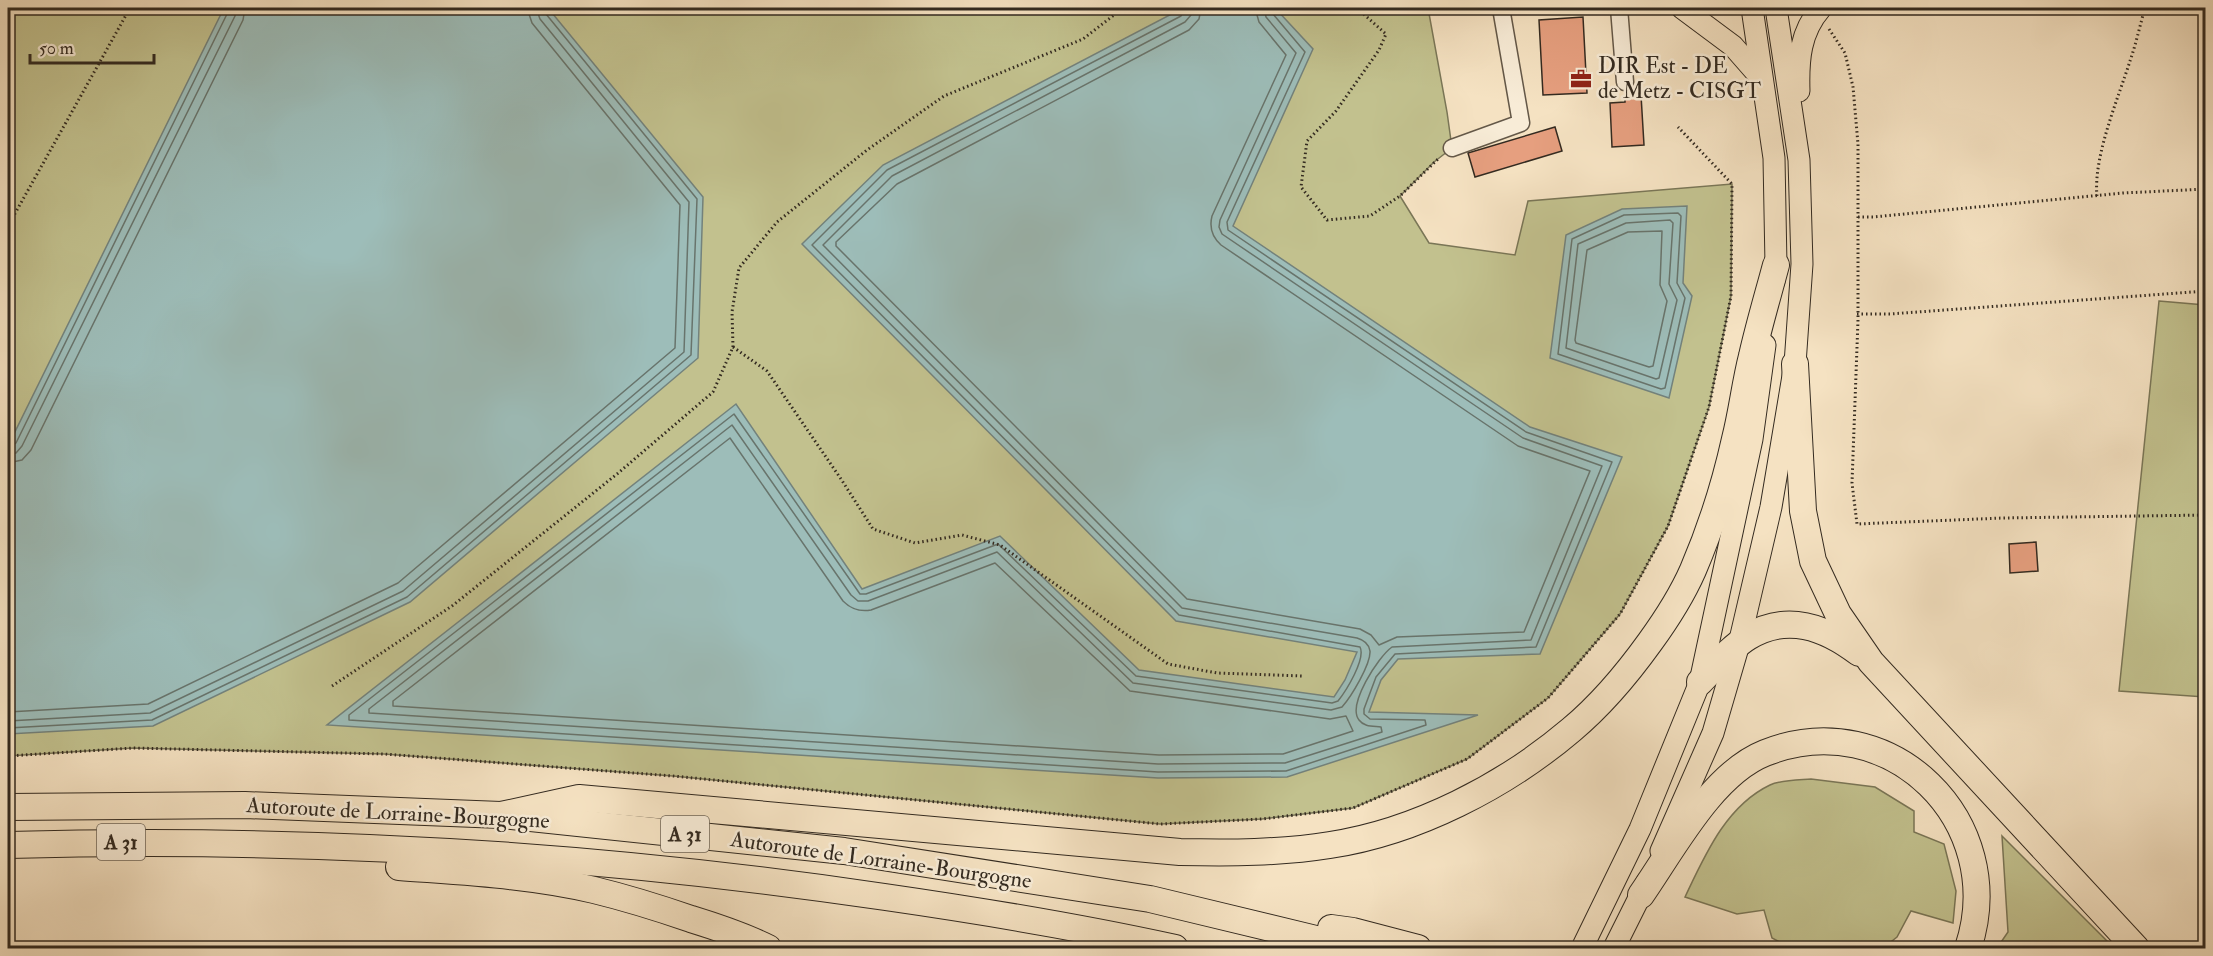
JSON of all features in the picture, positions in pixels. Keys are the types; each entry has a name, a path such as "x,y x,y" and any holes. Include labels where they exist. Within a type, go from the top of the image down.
{"highway":[{"path":"501,815 579,798 1180,852 1265,853 1332,845 1385,832 1445,809 1486,789 1532,760 1572,730 1639,657 1665,620 1692,571 1721,494 1735,440 1751,357 1776,265"},
{"path":"1795,364 1803,511 1813,561 1838,614 1871,662 2136,948"},
{"path":"1700,682 1748,637 1774,625 1796,623 1817,629 1844,641 1871,662"},
{"path":"1641,895 1697,813 1716,789 1738,768 1765,753 1794,745 1824,741 1854,745 1880,753 1914,771 1943,798 1961,827 1972,851 1977,883 1976,926 1968,948"},
{"name":"Autoroute de Lorraine-Bourgogne","path":"8,807 245,806 501,815 844,851 1149,899 1353,948"},
{"name":"Autoroute de Lorraine-Bourgogne","path":"8,845 140,842 516,855 717,874 919,902 1175,948"},
{"path":"236,844 395,866 552,882 594,890 675,913 768,948"},
{"path":"1149,899 1353,931 1418,948"}],"main road":[{"path":"1682,8 1733,46 1762,79"},
{"path":"1582,948 1640,830 1700,682 1752,439 1776,265 1774,158 1752,8"},
{"path":"1776,8 1799,160"},
{"path":"1614,948 1641,895 1713,732 1739,644 1771,507 1795,364 1803,264 1798,64 1802,39 1817,11"}],"lane":[{"path":"1452,148 1521,123 1501,8"},
{"path":"1619,8 1625,82"}],"path":[{"path":"8,226 130,8"},
{"path":"332,686 452,606 626,467 713,392 733,347 732,312 739,268 777,222 867,150 944,96 1083,39 1123,8"},
{"path":"1357,8 1386,34 1379,50 1336,111 1307,141 1301,187 1327,220 1370,216 1400,196 1434,162 1452,148"},
{"path":"2097,196 2095,179 2145,8"},
{"path":"1817,11 1834,33 1845,53 1853,87 1857,144 1857,314 1852,483 1857,524 2003,518 2205,514"},
{"path":"8,756 133,748 384,754 685,777 1160,824 1262,819 1353,808 1467,759 1548,698 1620,614 1668,526 1710,407 1731,296 1732,184 1678,127"},
{"path":"1857,217 2205,189"},
{"path":"1857,314 1890,315 2205,291"},
{"path":"733,347 767,371 841,478 873,529 915,543 962,535 1000,545 1168,663 1216,673 1303,676"}],"shaded area":[{"path":"8,8 1428,8 1452,148 1434,162 1400,196 1429,243 1515,255 1528,201 1732,184 1731,296 1709,407 1668,526 1620,614 1548,698 1467,759 1353,808 1262,819 1160,824 673,776 384,754 133,748 8,756"},
{"path":"2159,301 2205,305 2205,697 2119,691"},
{"path":"1811,779 1875,787 1914,811 1914,832 1944,844 1956,891 1953,923 1911,911 1897,937 1883,948 1791,948 1772,938 1764,910 1737,914 1685,897 1718,833 1741,805 1774,783"},
{"path":"2002,836 2114,948 1997,948 2008,932"}],"water":[{"path":"224,8 548,8 703,197 698,358 410,602 153,726 8,734 8,446"},
{"path":"1183,8 1275,8 1313,49 1233,226 1530,427 1622,457 1540,654 1398,659 1381,680 1369,712 1478,715 1287,777 1158,778 327,725 736,404 862,589 1000,536 1139,670 1334,697 1345,680 1357,652 1176,621 802,244 883,165"},
{"path":"1687,206 1683,283 1692,296 1669,398 1550,358 1566,235 1622,209"}],"building":[{"path":"1583,17 1587,93 1543,95 1539,20"},
{"path":"1641,95 1644,145 1612,147 1610,103 1625,102 1625,96"},
{"path":"1555,127 1562,151 1475,177 1468,153"},
{"path":"2036,542 2038,571 2010,573 2009,544"}],"place":[{"name":"DIR Est - DE de Metz - CISGT","path":"1581,79"}]}
